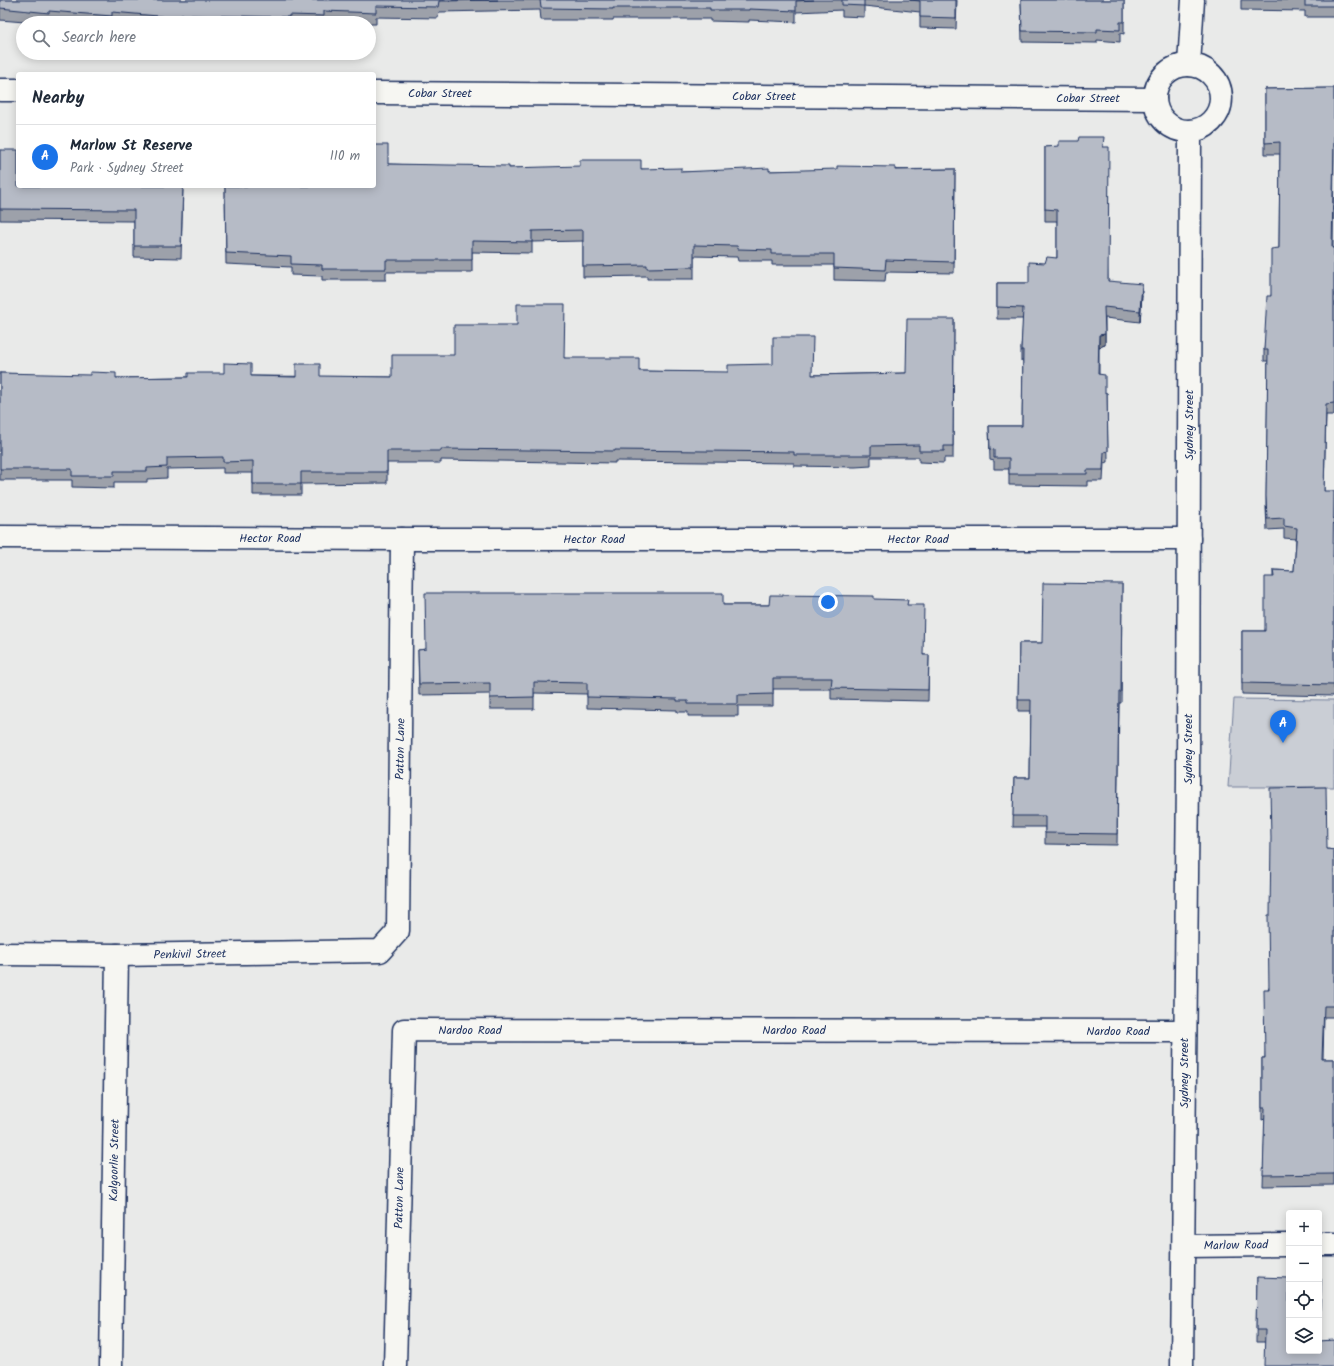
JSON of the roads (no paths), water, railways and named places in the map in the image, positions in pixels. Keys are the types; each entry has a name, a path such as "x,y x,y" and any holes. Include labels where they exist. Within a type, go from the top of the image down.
{"street":[{"path":"1189,65 1194,0"},
{"path":"1189,65 1200,67 1210,73 1217,82 1221,92 1221,103 1217,114 1210,123 1201,129 1190,131 1179,130 1162,118 1157,109 1155,99 1156,88 1161,78 1169,71 1179,66 1189,65"},
{"path":"0,90 16,90"},
{"name":"Cobar Street","path":"376,92 1155,99"},
{"name":"Sydney Street","path":"1182,1366 1189,539 1190,131"},
{"name":"Hector Road","path":"0,537 402,539 1189,539"},
{"name":"Patton Lane","path":"380,951 398,931 402,539"},
{"name":"Penkivil Street","path":"0,954 117,955 380,951"},
{"name":"Kalgoorlie Street","path":"111,1366 117,955"},
{"name":"Patton Lane","path":"395,1366 404,1030"},
{"name":"Nardoo Road","path":"404,1030 1185,1031"},
{"path":"1322,1244 1334,1244"},
{"name":"Marlow Road","path":"1184,1246 1286,1245"}],"place":[{"name":"Marlow St Reserve","path":"1283,743"}]}
